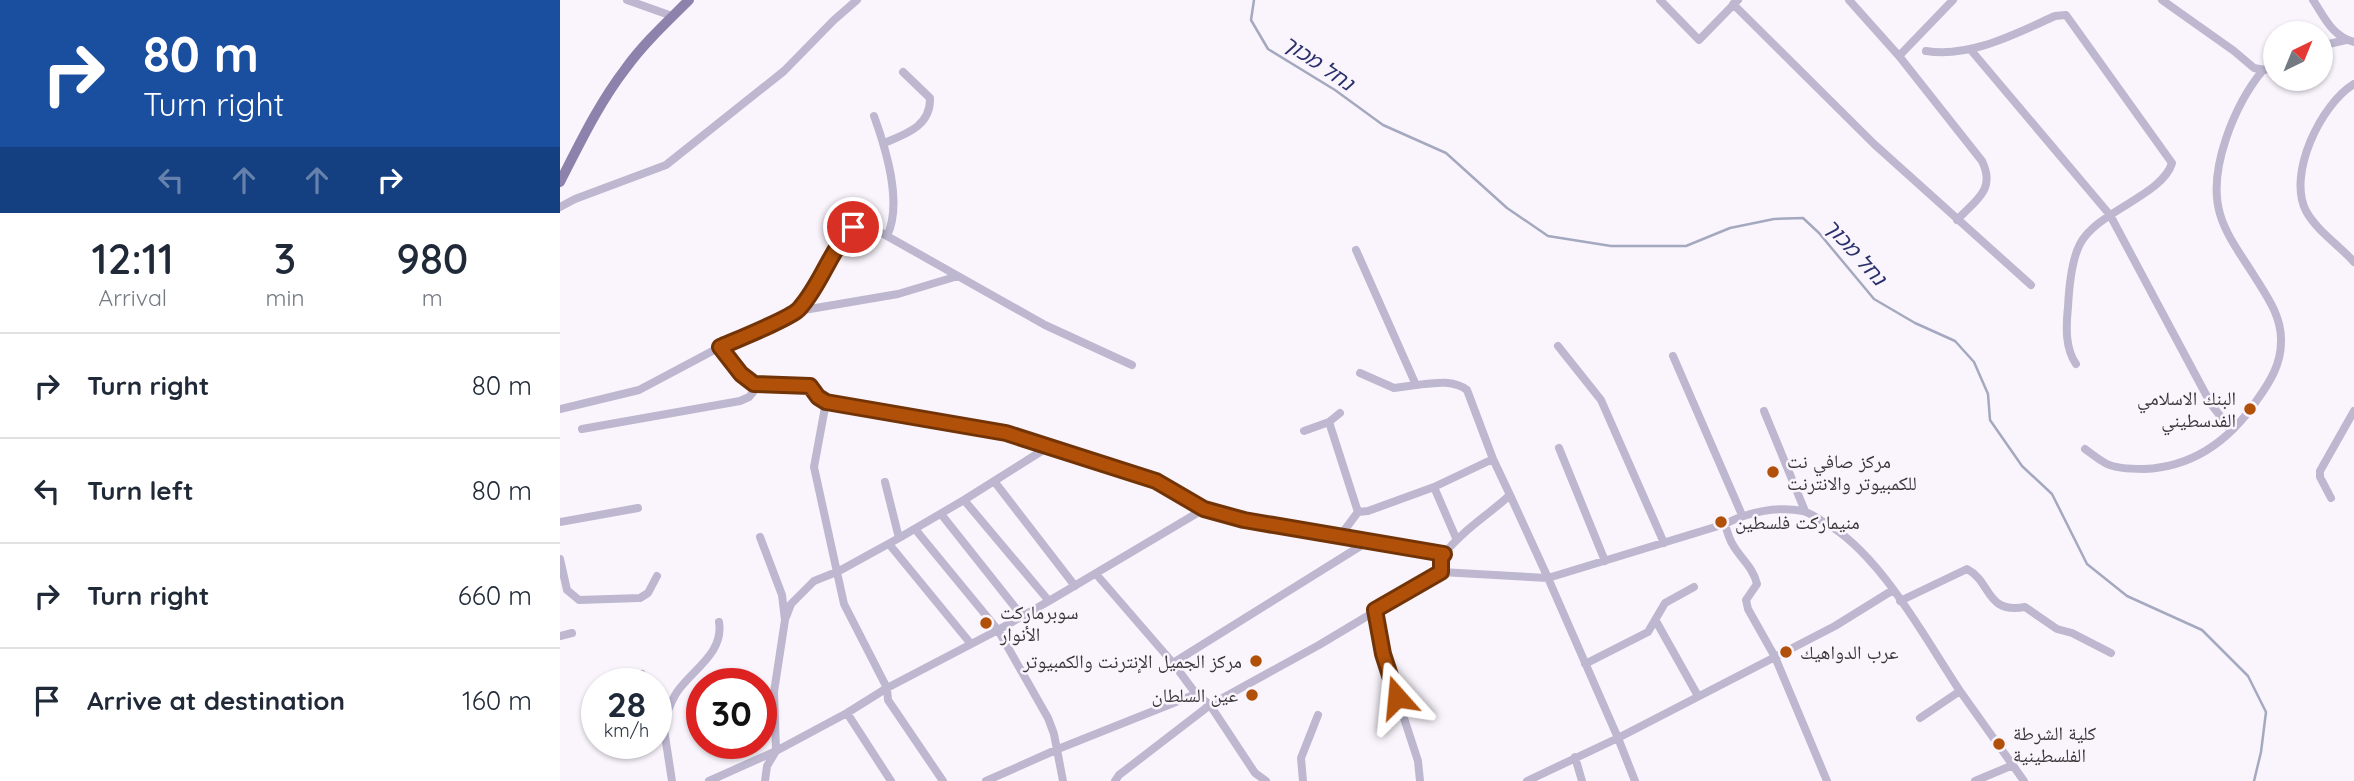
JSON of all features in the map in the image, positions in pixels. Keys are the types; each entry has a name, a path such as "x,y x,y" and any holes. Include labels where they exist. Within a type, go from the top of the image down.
{"main road":[{"path":"560,182 595,114 625,69 689,0"}],"street":[{"path":"627,0 672,16"},
{"path":"560,208 575,199 666,165 785,71 834,20 858,0"},
{"path":"1660,0 1699,40 1736,2 1874,144 2031,285"},
{"path":"1849,0 1899,56 1969,143 1988,175 1986,188 1957,220"},
{"path":"1856,8 1863,0"},
{"path":"1899,56 1953,0"},
{"path":"2085,449 2108,464 2137,469 2161,468 2196,457 2231,430 2264,390 2277,366 2281,348 2281,328 2277,315 2226,230 2215,192 2229,132 2250,86 2263,70 2254,68 2162,0"},
{"path":"2313,0 2333,31 2350,41"},
{"path":"1926,51 1938,53 1970,49 2055,16 2066,15 2172,163 2161,179 2110,215 2086,236 2077,252 2070,284 2067,328 2069,354 2076,364"},
{"path":"1970,49 2110,215 2211,404 2231,430"},
{"path":"884,143 916,128 930,109 930,98 904,72"},
{"path":"2354,84 2327,109 2309,148 2300,181 2305,209 2313,221 2354,262"},
{"path":"874,116 884,143 892,195 891,228 887,236"},
{"path":"798,311 845,235 861,223 1045,325 1132,365"},
{"path":"1356,250 1416,385"},
{"path":"560,408 639,390 720,347 798,311 898,294 958,276"},
{"path":"1558,346 1601,400 1664,543"},
{"path":"720,347 741,374 754,384 810,386 818,397 826,402 1006,433 1156,481 1204,509 1244,520 1444,554"},
{"path":"1673,356 1742,515"},
{"path":"1360,373 1394,388 1453,383 1467,390 1493,459 1586,664 1635,781"},
{"path":"582,429 740,401 756,391 759,385"},
{"path":"826,402 814,467 839,571 844,604 887,688 888,700 943,781"},
{"path":"1764,411 1805,512"},
{"path":"2331,498 2320,477 2320,471 2354,411"},
{"path":"1304,431 1329,422 1340,413"},
{"path":"1329,422 1358,512"},
{"path":"777,672 785,620 791,604 814,581 889,544 1048,447"},
{"path":"1559,448 1605,561"},
{"path":"1340,536 1358,512 1368,511 1434,487 1493,459"},
{"path":"994,481 1075,586"},
{"path":"885,482 899,538"},
{"path":"1434,487 1456,538"},
{"path":"1441,572 1441,558 1456,538 1510,495"},
{"path":"964,500 1049,601"},
{"path":"560,522 638,508"},
{"path":"777,750 887,688 998,630 1204,509"},
{"path":"1115,781 1119,775 1210,705 1320,645 1441,572 1548,579 1725,524 1742,515 1778,510 1805,512 1851,540 1867,555 2024,781"},
{"path":"941,514 1022,616"},
{"path":"1725,524 1732,543 1756,578 1757,584 1746,600 1748,609 1775,657 1827,781"},
{"path":"915,529 998,630 1048,718 1058,749 1063,781"},
{"path":"760,537 782,595 785,620"},
{"path":"1173,663 1367,542"},
{"path":"889,544 971,644"},
{"path":"560,559 567,590 579,600 640,598 648,593 657,576"},
{"path":"1900,601 1966,569 1973,573 1999,605 2014,609 2025,607 2057,629 2072,633 2111,653"},
{"path":"1096,574 1173,663 1196,694 1210,705 1255,773 1266,781"},
{"path":"1694,587 1665,603 1656,614 1656,621 1698,696"},
{"path":"1527,781 1618,738 1835,626 1893,590"},
{"path":"1375,610 1383,654 1418,761 1420,781"},
{"path":"1586,664 1648,632 1656,621"},
{"path":"672,701 675,694 712,653 719,641 719,622"},
{"path":"560,636 572,633"},
{"path":"1920,719 1960,691"},
{"path":"986,781 1196,694"},
{"path":"847,713 891,781"},
{"path":"1303,781 1301,758 1318,715"},
{"path":"1575,757 1582,781"},
{"path":"668,759 671,781"},
{"path":"709,781 758,759"},
{"path":"765,781 767,766 771,759"},
{"path":"1976,781 2013,765"}],"waterway":[{"name":"נחל מכוך","path":"1254,0 1251,20 1268,49 1335,90 1383,125 1446,153 1507,208 1548,236 1611,246 1686,246 1730,228 1774,219 1803,218 1819,233 1874,299 1915,323 1955,341 1974,362 1988,394 1990,420 2022,466 2052,494 2087,564 2127,596 2202,630 2248,676 2266,712 2254,781"}],"place":[{"name":"البنك الاسلامي الفدسطيني","path":"2250,409"},
{"name":"مركز صافي نت للكمبيوتر والانترنت","path":"1773,472"},
{"name":"منيماركت فلسطين","path":"1721,522"},
{"name":"سوبرماركت الأنوار","path":"986,623"},
{"name":"عرب الدواهيك","path":"1786,652"},
{"name":"مركز الجميل الإنترنت والكمبيوتر","path":"1256,661"},
{"name":"عين السلطان","path":"1252,695"},
{"name":"كلية الشرطة الفلسطينية","path":"1999,744"}],"route":[{"path":"853,227 845,235 798,311 720,347 741,374 754,384 763,386 810,386 818,397 826,402 1006,433 1156,481 1204,509 1244,520 1444,554 1441,558 1441,572 1375,610 1383,654 1397,697"}]}
